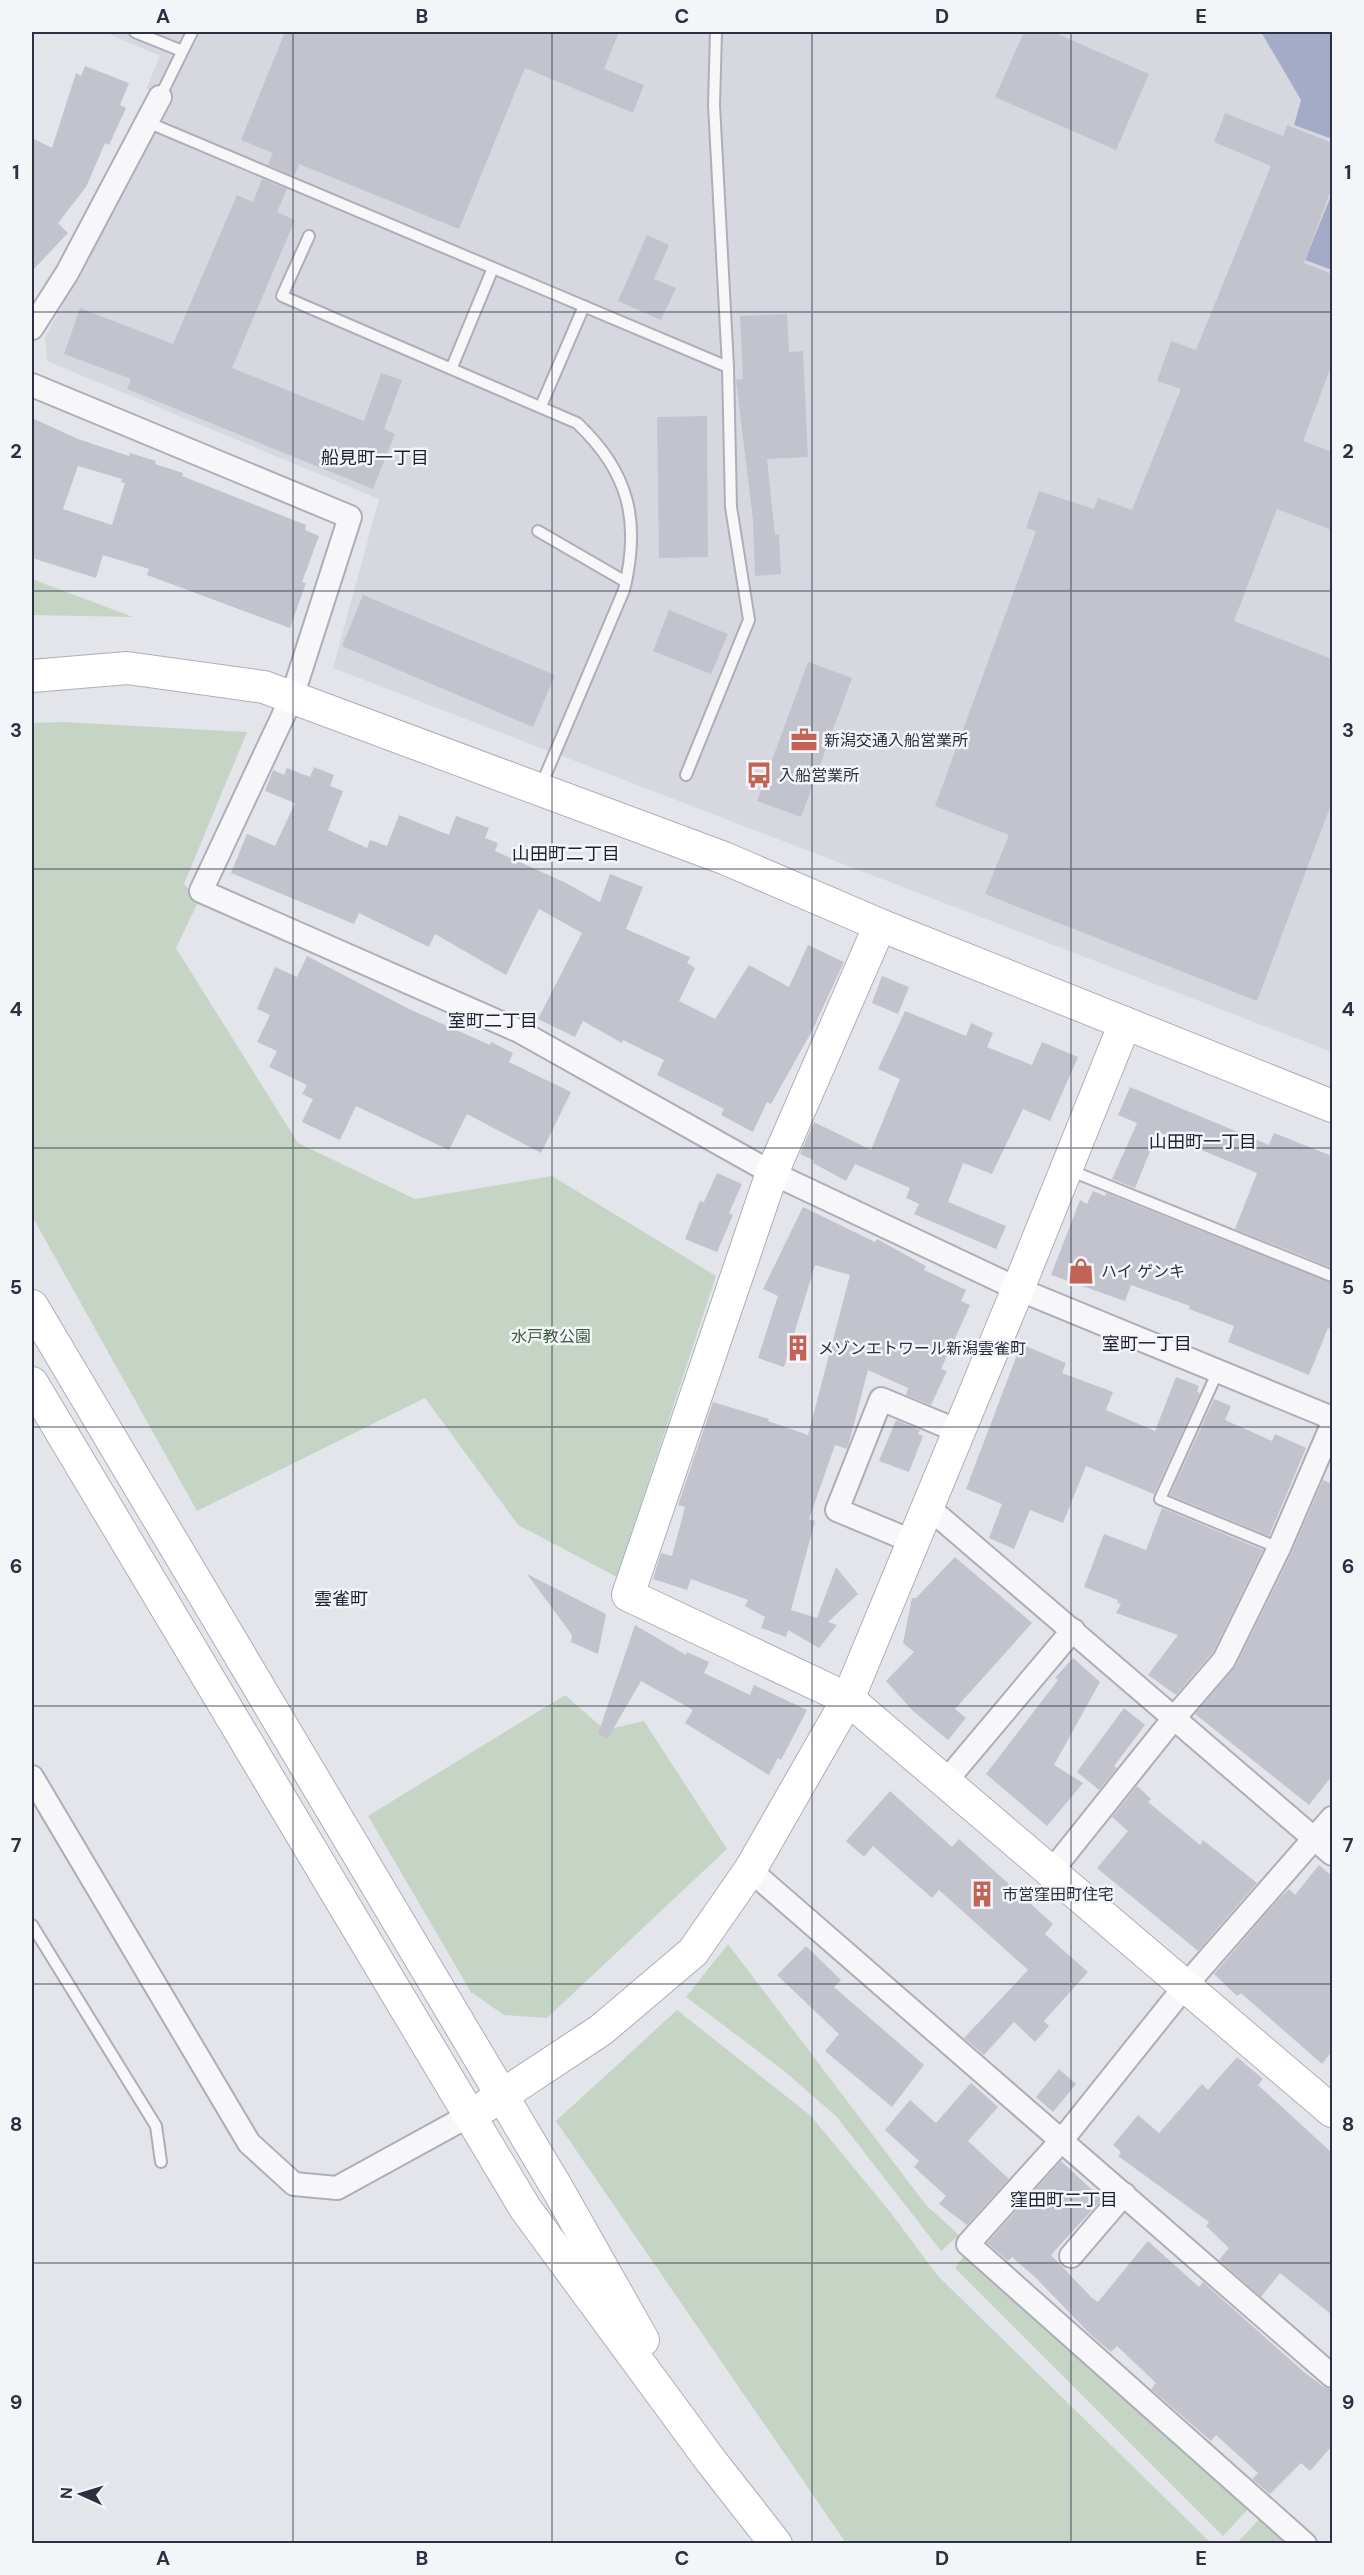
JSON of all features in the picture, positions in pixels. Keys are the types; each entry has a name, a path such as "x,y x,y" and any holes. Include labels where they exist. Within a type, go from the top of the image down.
{"street":[{"path":"35,311 67,273 160,97"},
{"path":"32,385 350,517 292,697 201,891 519,1031 772,1173 1018,1289 1332,1418"},
{"path":"32,676 127,668 264,687 724,858 762,877 1332,1106"},
{"path":"880,925 772,1173 628,1595 848,1699 1050,1873 1332,2110"},
{"path":"32,1777 249,2143 294,2184 337,2188 502,2096 601,2030 693,1952 750,1870 848,1699 1018,1289 1125,1023"},
{"path":"32,1306 558,2188 711,2461"},
{"path":"32,1383 525,2208 711,2461 776,2544"},
{"path":"914,1542 837,1510 881,1399 958,1431"},
{"path":"1050,1873 1174,1718 1224,1660 1279,1548 1332,1425"},
{"path":"928,1507 1332,1854"},
{"path":"945,1782 1072,1630"},
{"path":"1305,2544 968,2244 1062,2140 1186,1985 1332,1818"},
{"path":"750,1870 1332,2376"},
{"path":"1071,2256 1124,2194"}],"lane":[{"path":"135,32 182,51"},
{"path":"160,97 192,32"},
{"path":"686,775 749,620 731,507 728,367 714,105 716,32"},
{"path":"147,122 728,367"},
{"path":"309,236 282,296 577,423 596,440 621,481 633,538 626,582 539,791"},
{"path":"452,368 493,268"},
{"path":"542,406 584,306"},
{"path":"538,531 626,582"},
{"path":"1066,1169 1332,1276"},
{"path":"1218,1371 1160,1498 1279,1548"},
{"path":"32,1925 156,2126 161,2162"}],"shaded area":[{"path":"104,32 1261,32 1301,100 1294,125 1332,139 1332,193 1305,260 1332,270 1332,1052 333,668 379,499 47,361 45,337 172,102 146,89 160,56"}],"green space":[{"path":"32,579 133,617 32,615"},
{"name":"水戸教公園","path":"62,722 247,732 184,884 199,900 176,948 298,1143 415,1199 552,1176 716,1276 617,1577 518,1525 425,1398 197,1511 32,1216 32,723"},
{"path":"565,1695 605,1730 644,1721 727,1849 547,2018 504,2015 471,1992 368,1816"},
{"path":"728,1944 926,2205 959,2235 941,2251 836,2116 783,2070 686,1997"},
{"path":"677,2010 811,2116 891,2213 937,2275 1211,2543 846,2543 556,2121"},
{"path":"968,2250 1252,2505 1223,2536 955,2268"},
{"path":"1263,2515 1294,2544 1236,2544"}],"water":[{"path":"1261,32 1332,32 1332,139 1294,125 1301,100"},
{"path":"1332,193 1332,270 1305,260"}],"building":[{"path":"285,32 619,32 604,69 644,85 633,113 525,68 459,229 299,164 294,176 268,165 273,153 241,140"},
{"path":"1024,32 1053,32 1149,74 1116,150 995,97"},
{"path":"85,66 129,83 120,105 126,108 109,145 105,143 86,187 58,223 68,233 32,271 32,138 52,148 76,73 81,76"},
{"path":"1225,113 1283,136 1287,125 1332,143 1332,187 1304,263 1332,274 1332,364 1303,441 1332,452 1332,530 1277,509 1234,621 1332,659 1332,802 1257,1001 985,894 1009,835 935,806 1036,531 1026,528 1039,491 1094,509 1098,498 1132,510 1181,389 1157,381 1171,341 1196,350 1271,166 1214,142"},
{"path":"262,179 287,189 277,212 295,220 232,368 364,421 381,373 402,380 384,429 395,434 373,489 127,389 131,379 64,354 80,308 173,344 237,195 253,202"},
{"path":"647,235 669,245 654,279 676,288 661,320 618,301"},
{"path":"787,314 789,352 803,351 808,457 767,459 775,535 779,534 781,574 755,576 753,520 736,380 743,379 740,316"},
{"path":"707,416 708,557 659,558 657,417"},
{"path":"32,418 78,439 129,456 130,453 156,461 155,464 183,473 182,476 306,525 305,530 319,536 302,582 306,583 290,628 147,575 149,569 103,555 96,578 32,558","holes":["78,466 122,479 121,482 125,483 112,525 63,509"]},
{"path":"363,595 555,675 533,727 342,646"},
{"path":"669,610 728,634 711,674 653,651"},
{"name":"新潟交通入船営業所","path":"808,662 852,678 801,817 757,801"},
{"path":"314,767 334,775 330,786 343,791 328,830 367,848 370,840 387,846 399,815 449,835 456,816 489,828 485,838 498,843 495,851 566,883 600,902 610,874 643,887 626,929 690,957 687,963 695,968 679,1001 715,1019 749,965 789,987 808,945 844,962 812,1031 771,1104 767,1102 753,1132 721,1115 724,1109 657,1075 664,1060 623,1040 622,1043 583,1021 575,1037 538,1019 582,933 539,909 506,975 435,934 429,947 359,913 354,924 231,873 247,834 275,846 295,803 265,791 273,770 284,775 287,768 310,777"},
{"path":"307,956 409,1009 513,1053 509,1062 571,1092 541,1153 467,1114 449,1150 356,1106 340,1140 302,1122 313,1099 302,1094 307,1085 269,1067 277,1051 257,1042 270,1015 257,1009 275,967 297,977"},
{"path":"882,976 909,987 898,1014 872,1003"},
{"path":"905,1011 966,1036 971,1023 993,1033 987,1047 1032,1065 1042,1042 1078,1057 1050,1121 1023,1109 992,1174 963,1163 948,1202 1006,1226 996,1249 914,1214 919,1204 906,1198 910,1188 855,1164 846,1181 813,1163 814,1160 800,1154 814,1122 871,1150 900,1079 878,1069"},
{"path":"1130,1087 1269,1145 1274,1133 1332,1156 1332,1268 1235,1229 1257,1173 1158,1132 1135,1188 1112,1179 1137,1123 1118,1115"},
{"path":"717,1173 742,1184 729,1213 733,1215 717,1252 685,1239 700,1201 704,1202"},
{"path":"1093,1191 1105,1196 1106,1193 1332,1283 1332,1330 1328,1328 1309,1375 1228,1342 1234,1326 1189,1309 1190,1306 1131,1285 1125,1301 1051,1275 1080,1200 1087,1204"},
{"path":"803,1207 875,1242 877,1239 926,1266 924,1270 966,1290 961,1301 970,1305 941,1369 947,1371 931,1405 906,1395 908,1388 868,1370 847,1449 835,1445 809,1519 815,1521 791,1610 817,1618 836,1567 858,1594 828,1622 837,1625 819,1648 788,1630 786,1637 761,1628 765,1617 745,1606 748,1600 691,1579 687,1590 653,1579 661,1553 672,1556 685,1507 678,1505 713,1402 769,1419 768,1421 808,1435 850,1275 815,1265 784,1367 758,1358 778,1296 763,1289"},
{"path":"1021,1344 1066,1363 1062,1373 1113,1392 1106,1410 1155,1431 1176,1377 1199,1386 1197,1392 1200,1393 1154,1494 1086,1466 1063,1523 1030,1510 1014,1549 989,1538 1002,1504 966,1489"},
{"path":"1214,1399 1231,1406 1225,1420 1272,1441 1275,1434 1306,1448 1269,1536 1170,1495"},
{"path":"896,1420 920,1430 918,1434 923,1436 909,1472 879,1461"},
{"path":"1323,1480 1332,1484 1332,1776 1309,1805 1195,1714 1236,1666 1291,1554"},
{"path":"1162,1508 1263,1550 1213,1652 1176,1695 1148,1675 1178,1635 1116,1613 1121,1604 1117,1603 1118,1600 1084,1587 1104,1534 1146,1550"},
{"path":"955,1557 1032,1623 955,1709 966,1718 948,1740 913,1711 886,1681 914,1652 903,1643 912,1598 916,1598"},
{"path":"527,1574 606,1614 598,1654 571,1642 572,1635"},
{"path":"635,1625 686,1655 687,1652 709,1662 704,1673 750,1695 754,1685 807,1710 781,1760 778,1758 769,1775 685,1723 693,1710 641,1681 608,1738 598,1734"},
{"path":"1073,1658 1100,1682 1054,1765 1083,1783 1047,1826 986,1774 1058,1680 1055,1678"},
{"path":"1124,1708 1145,1725 1114,1766 1117,1768 1099,1790 1077,1772"},
{"path":"1137,1786 1151,1799 1148,1802 1200,1845 1203,1840 1257,1883 1198,1951 1097,1868 1128,1831 1112,1817"},
{"name":"市営窪田町住宅","path":"890,1791 952,1847 959,1839 1053,1924 1045,1934 1088,1972 1044,2021 1049,2026 1035,2042 1014,2022 984,2055 964,2038 1028,1970 939,1890 932,1898 873,1846 864,1857 846,1841"},
{"path":"1319,1865 1332,1876 1332,2051 1322,2064 1241,1993 1237,1996 1214,1974 1278,1900 1289,1889 1295,1895"},
{"path":"806,1946 841,1980 834,1987 924,2065 892,2107 825,2051 839,2034 777,1975"},
{"path":"1237,2057 1263,2079 1258,2085 1332,2153 1332,2315 1280,2273 1261,2297 1219,2260 1229,2248 1206,2226 1209,2222 1118,2156 1121,2152 1113,2145 1138,2115 1159,2133 1202,2084 1208,2090"},
{"path":"1059,2069 1076,2084 1053,2112 1036,2097"},
{"path":"971,2083 998,2107 968,2141 1009,2179 967,2225 939,2204 946,2196 914,2167 919,2161 885,2130 910,2100 936,2123"},
{"path":"1061,2161 1102,2199 1051,2255 1092,2298 1098,2302 1148,2241 1199,2287 1203,2282 1304,2372 1324,2387 1332,2389 1332,2446 1310,2471 1301,2463 1270,2494 1252,2479 1258,2473 1216,2435 1211,2441 1151,2389 1156,2383 1117,2346 1111,2352 1092,2336 1036,2278 1012,2257 1008,2261 987,2243"}],"place":[{"name":"新潟交通入船営業所","path":"804,740"},
{"name":"入船営業所","path":"759,775"},
{"name":"ハイ ゲンキ","path":"1081,1271"},
{"name":"メゾンエトワール新潟雲雀町","path":"798,1348"},
{"name":"市営窪田町住宅","path":"982,1894"}],"district":[{"name":"船見町一丁目","path":"375,458"},
{"name":"山田町二丁目","path":"566,854"},
{"name":"室町二丁目","path":"493,1021"},
{"name":"山田町一丁目","path":"1203,1142"},
{"name":"室町一丁目","path":"1147,1344"},
{"name":"雲雀町","path":"341,1599"},
{"name":"窪田町二丁目","path":"1064,2200"}]}
